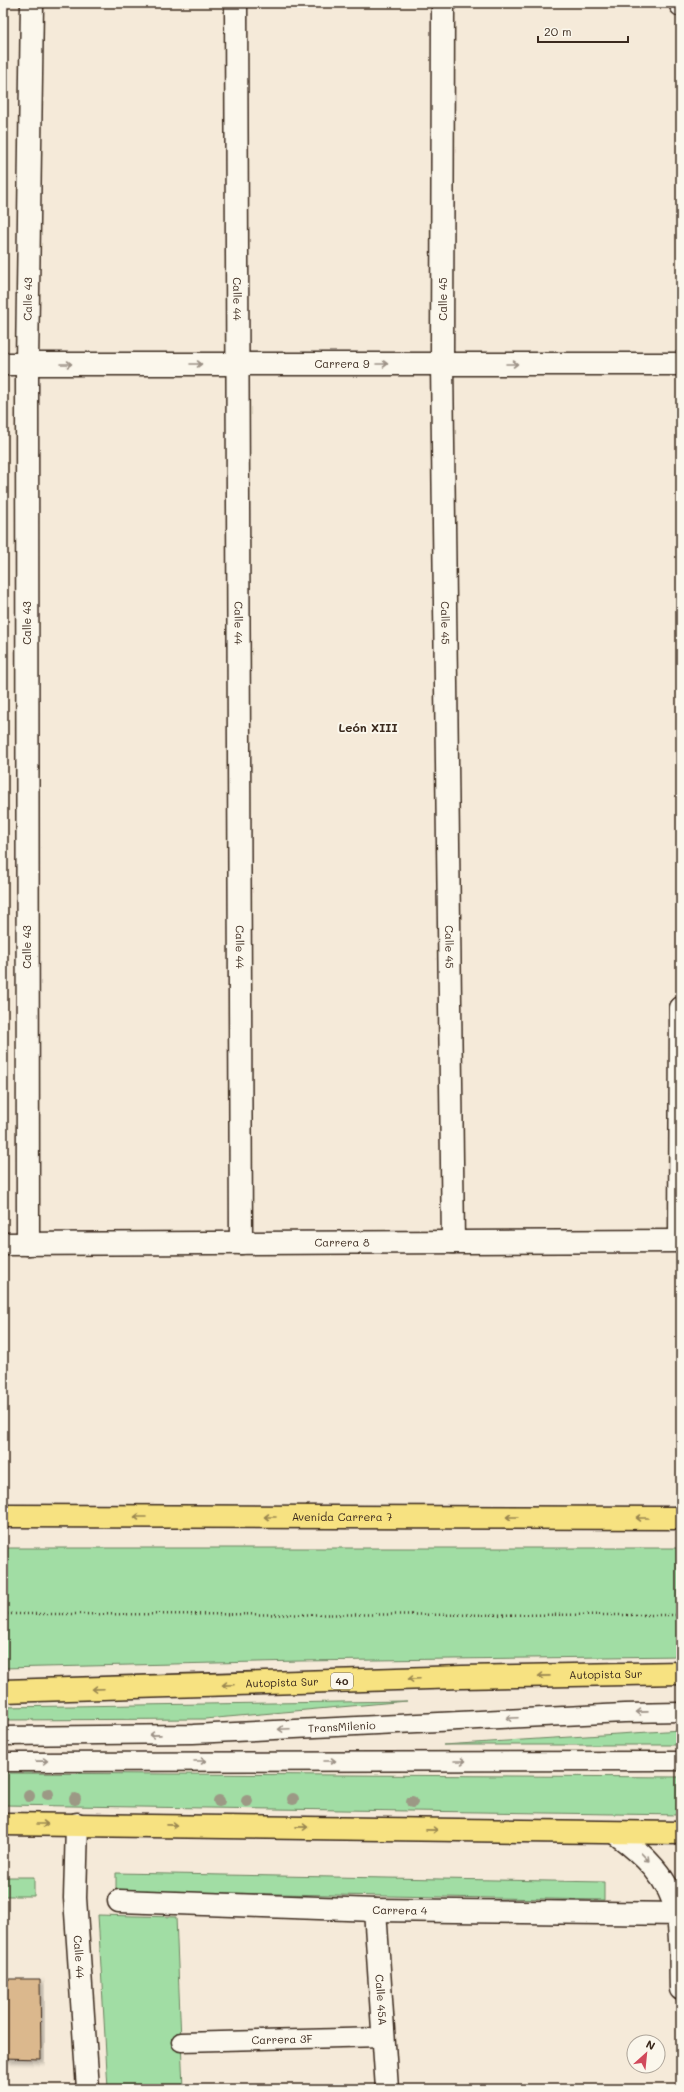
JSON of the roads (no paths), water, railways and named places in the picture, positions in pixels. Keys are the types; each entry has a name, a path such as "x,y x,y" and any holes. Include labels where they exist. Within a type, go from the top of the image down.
{"main road":[{"name":"Avenida Carrera 7","path":"3,1516 681,1518"},
{"name":"Autopista Sur","path":"3,1691 462,1677 681,1673"},
{"path":"3,1824 681,1833"}],"street":[{"name":"Calle 43","path":"28,1244 28,364 32,3"},
{"name":"Calle 44","path":"236,3 236,364 241,1243"},
{"name":"Calle 45","path":"443,3 442,364 453,1242"},
{"name":"Carrera 9","path":"3,364 681,364"},
{"path":"681,1008 681,1241"},
{"name":"Carrera 8","path":"3,1244 681,1241"},
{"name":"Calle 44","path":"77,1824 75,1898 88,2089"},
{"path":"615,1833 640,1851 653,1866 668,1889 680,1912 681,1989"},
{"name":"Carrera 4","path":"119,1901 375,1910 680,1912"},
{"name":"Calle 45A","path":"375,1910 386,2089"}],"lane":[{"name":"TransMilenio","path":"3,1736 193,1734 608,1713 681,1712"},
{"path":"3,1762 681,1761"},
{"name":"Carrera 3F","path":"181,2042 383,2037"}],"district":[{"name":"León XIII","path":"368,728"}]}
